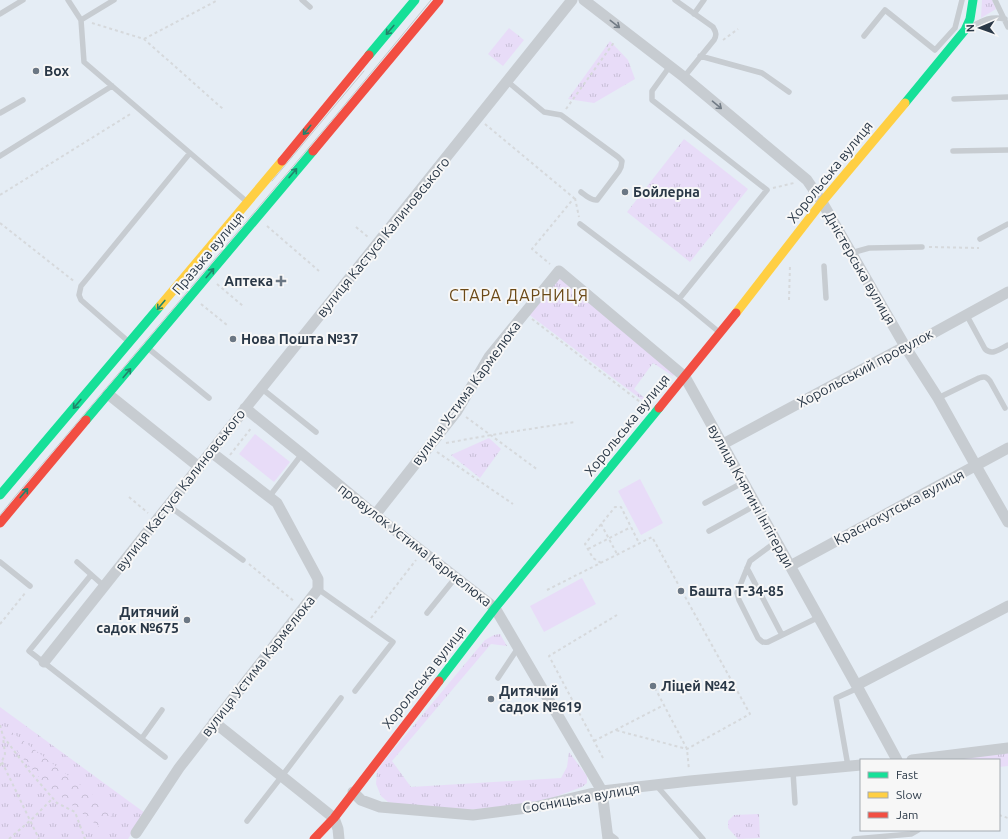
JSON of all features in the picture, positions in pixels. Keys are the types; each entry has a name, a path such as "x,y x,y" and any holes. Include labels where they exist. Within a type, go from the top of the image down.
{"street":[{"name":"Празька вулиця","path":"0,495 248,202 415,0"},
{"name":"Празька вулиця","path":"0,524 21,497 439,0"},
{"name":"вулиця Кастуся Калиновського","path":"44,662 571,0"},
{"name":"Дністерська вулиця","path":"584,0 684,77 807,180 822,202 906,348 938,398 1008,522"},
{"path":"965,30 970,18 972,0"},
{"name":"Хорольська вулиця","path":"314,839 334,818 495,608 720,334 822,202 965,30"},
{"name":"вулиця Устима Кармелюка","path":"375,515 457,410 489,356 559,271"},
{"name":"вулиця Княгині Інгігерди","path":"559,271 685,377 896,759"},
{"name":"Хорольський провулок","path":"723,444 896,351 906,348 1008,292"},
{"path":"108,394 199,467"},
{"name":"провулок Устима Кармелюка","path":"245,408 375,515 495,608 602,791 607,835"},
{"name":"Краснокутська вулиця","path":"790,566 1008,448"},
{"name":"вулиця Устима Кармелюка","path":"136,833 179,768 318,588 318,579 277,503 211,452"},
{"path":"857,687 1008,606"},
{"path":"214,722 334,818 338,829 339,839"},
{"path":"925,759 1008,748"},
{"name":"Сосницька вулиця","path":"353,792 361,800 380,807 473,815 535,807 602,791 860,765"}],"lane":[{"path":"0,14 23,0"},
{"path":"68,0 81,20 84,62 248,202"},
{"path":"81,20 114,0"},
{"path":"302,0 310,7"},
{"path":"675,0 713,27 716,31 714,40 684,77"},
{"path":"694,14 704,0"},
{"path":"864,36 885,10 935,50 955,28 962,0"},
{"path":"995,0 1008,26"},
{"path":"965,30 986,19 996,17 1004,19"},
{"path":"700,56 762,73 789,92"},
{"path":"670,66 652,91 652,100 766,190 679,299"},
{"path":"507,81 544,112 561,115 622,161 619,171 597,200 594,200 581,192"},
{"path":"0,156 112,86"},
{"path":"954,99 1008,97"},
{"path":"0,113 23,100"},
{"path":"953,151 1008,150"},
{"path":"129,342 81,300 79,295 81,286 190,153"},
{"path":"580,224 679,299 720,334"},
{"path":"980,238 1008,224"},
{"path":"851,253 869,248 922,247"},
{"path":"824,266 826,298"},
{"path":"966,314 988,352 996,352 1008,345"},
{"path":"148,347 209,398"},
{"path":"938,398 984,377 988,378 1005,408"},
{"path":"261,388 316,432"},
{"path":"269,497 302,454"},
{"path":"705,503 744,482"},
{"path":"708,531 756,505"},
{"path":"169,506 243,560"},
{"path":"777,541 750,561 737,593 737,596 758,638 762,642 768,642 818,617"},
{"path":"0,562 30,586"},
{"path":"77,562 104,586"},
{"path":"747,568 782,635"},
{"path":"91,575 29,651 165,757"},
{"path":"427,613 456,577"},
{"path":"318,588 393,642 356,691"},
{"path":"498,678 519,648"},
{"path":"848,766 836,698 857,687"},
{"path":"247,821 341,698"},
{"path":"142,738 162,710"},
{"path":"793,772 795,803"},
{"path":"655,785 703,839"},
{"path":"854,839 911,834 916,831"},
{"path":"607,835 616,839"}],"path":[{"path":"144,39 218,0"},
{"path":"81,20 144,39 224,109"},
{"path":"561,115 615,41"},
{"path":"0,196 138,109"},
{"path":"478,118 574,198 580,224"},
{"path":"766,190 807,180"},
{"path":"559,271 532,249 574,198 581,192"},
{"path":"0,223 81,286"},
{"path":"263,223 319,271"},
{"path":"356,227 376,245"},
{"path":"922,247 983,248 980,238"},
{"path":"789,300 790,264"},
{"path":"214,281 242,306"},
{"path":"197,301 227,325"},
{"path":"524,314 655,413"},
{"path":"457,410 538,470"},
{"path":"224,462 259,419"},
{"path":"429,446 575,422"},
{"path":"429,446 513,504"},
{"path":"128,497 149,514"},
{"path":"601,563 593,558 585,544 615,507 620,507 639,543"},
{"path":"601,524 617,554"},
{"path":"588,549 631,527"},
{"path":"547,590 652,537 750,714 687,749 615,730"},
{"path":"367,623 422,551"},
{"path":"243,560 304,608"},
{"path":"0,624 30,586"},
{"path":"603,758 549,656 617,615"},
{"path":"655,688 687,749 689,770"},
{"path":"594,742 664,705"},
{"path":"0,725 5,754 0,766"},
{"path":"3,736 30,772 57,803 75,812 86,839"},
{"path":"2,762 38,839"},
{"path":"9,839 53,798"}],"green space":[{"path":"982,0 992,0 996,9 981,18"},
{"path":"509,28 524,40 503,66 488,54"},
{"path":"610,41 628,60 635,79 594,103 568,99"},
{"path":"684,139 748,189 690,262 627,212"},
{"path":"558,276 676,372 673,376 653,363 634,389 648,401 646,403 527,313"},
{"path":"255,434 290,462 274,482 239,454"},
{"path":"489,438 501,449 480,478 451,455"},
{"path":"640,479 663,523 641,535 618,491"},
{"path":"582,578 596,604 544,632 530,606"},
{"path":"500,634 507,646 491,644 392,761 411,787 561,778 567,767 569,752 587,776 587,783 582,787 549,799 523,804 479,809 463,810 388,802 381,796 376,784 377,771 485,640 494,635"},
{"path":"0,707 145,813 128,839 0,839"},
{"path":"0,723 114,811 103,830 45,784 19,754"},
{"path":"1008,750 1008,766 1000,767 1000,759 944,759"},
{"path":"759,814 760,838 738,839 728,828 728,821 734,815"}],"tram line":[{"path":"0,515 431,0"},
{"path":"272,181 364,71"}],"traffic: fast":[{"path":"369,55 415,0"},
{"path":"905,103 965,30 970,19 973,0"},
{"path":"86,420 313,151"},
{"path":"0,495 160,306"},
{"path":"439,681 495,608 659,408"}],"traffic: slow":[{"path":"736,313 822,202 905,103"},
{"path":"160,306 282,161"}],"traffic: jam":[{"path":"313,151 439,0"},
{"path":"282,161 369,55"},
{"path":"659,408 736,313"},
{"path":"0,523 86,420"},
{"path":"314,839 334,818 439,681"}],"place":[{"name":"Box","path":"36,71"},
{"name":"Бойлерна","path":"625,192"},
{"name":"Аптека","path":"281,281"},
{"name":"Нова Пошта №37","path":"233,339"},
{"name":"Башта Т-34-85","path":"681,591"},
{"name":"Дитячий садок №675","path":"187,620"},
{"name":"Ліцей №42","path":"653,686"},
{"name":"Дитячий садок №619","path":"491,699"}],"district":[{"name":"СТАРА ДАРНИЦЯ","path":"519,295"}]}
